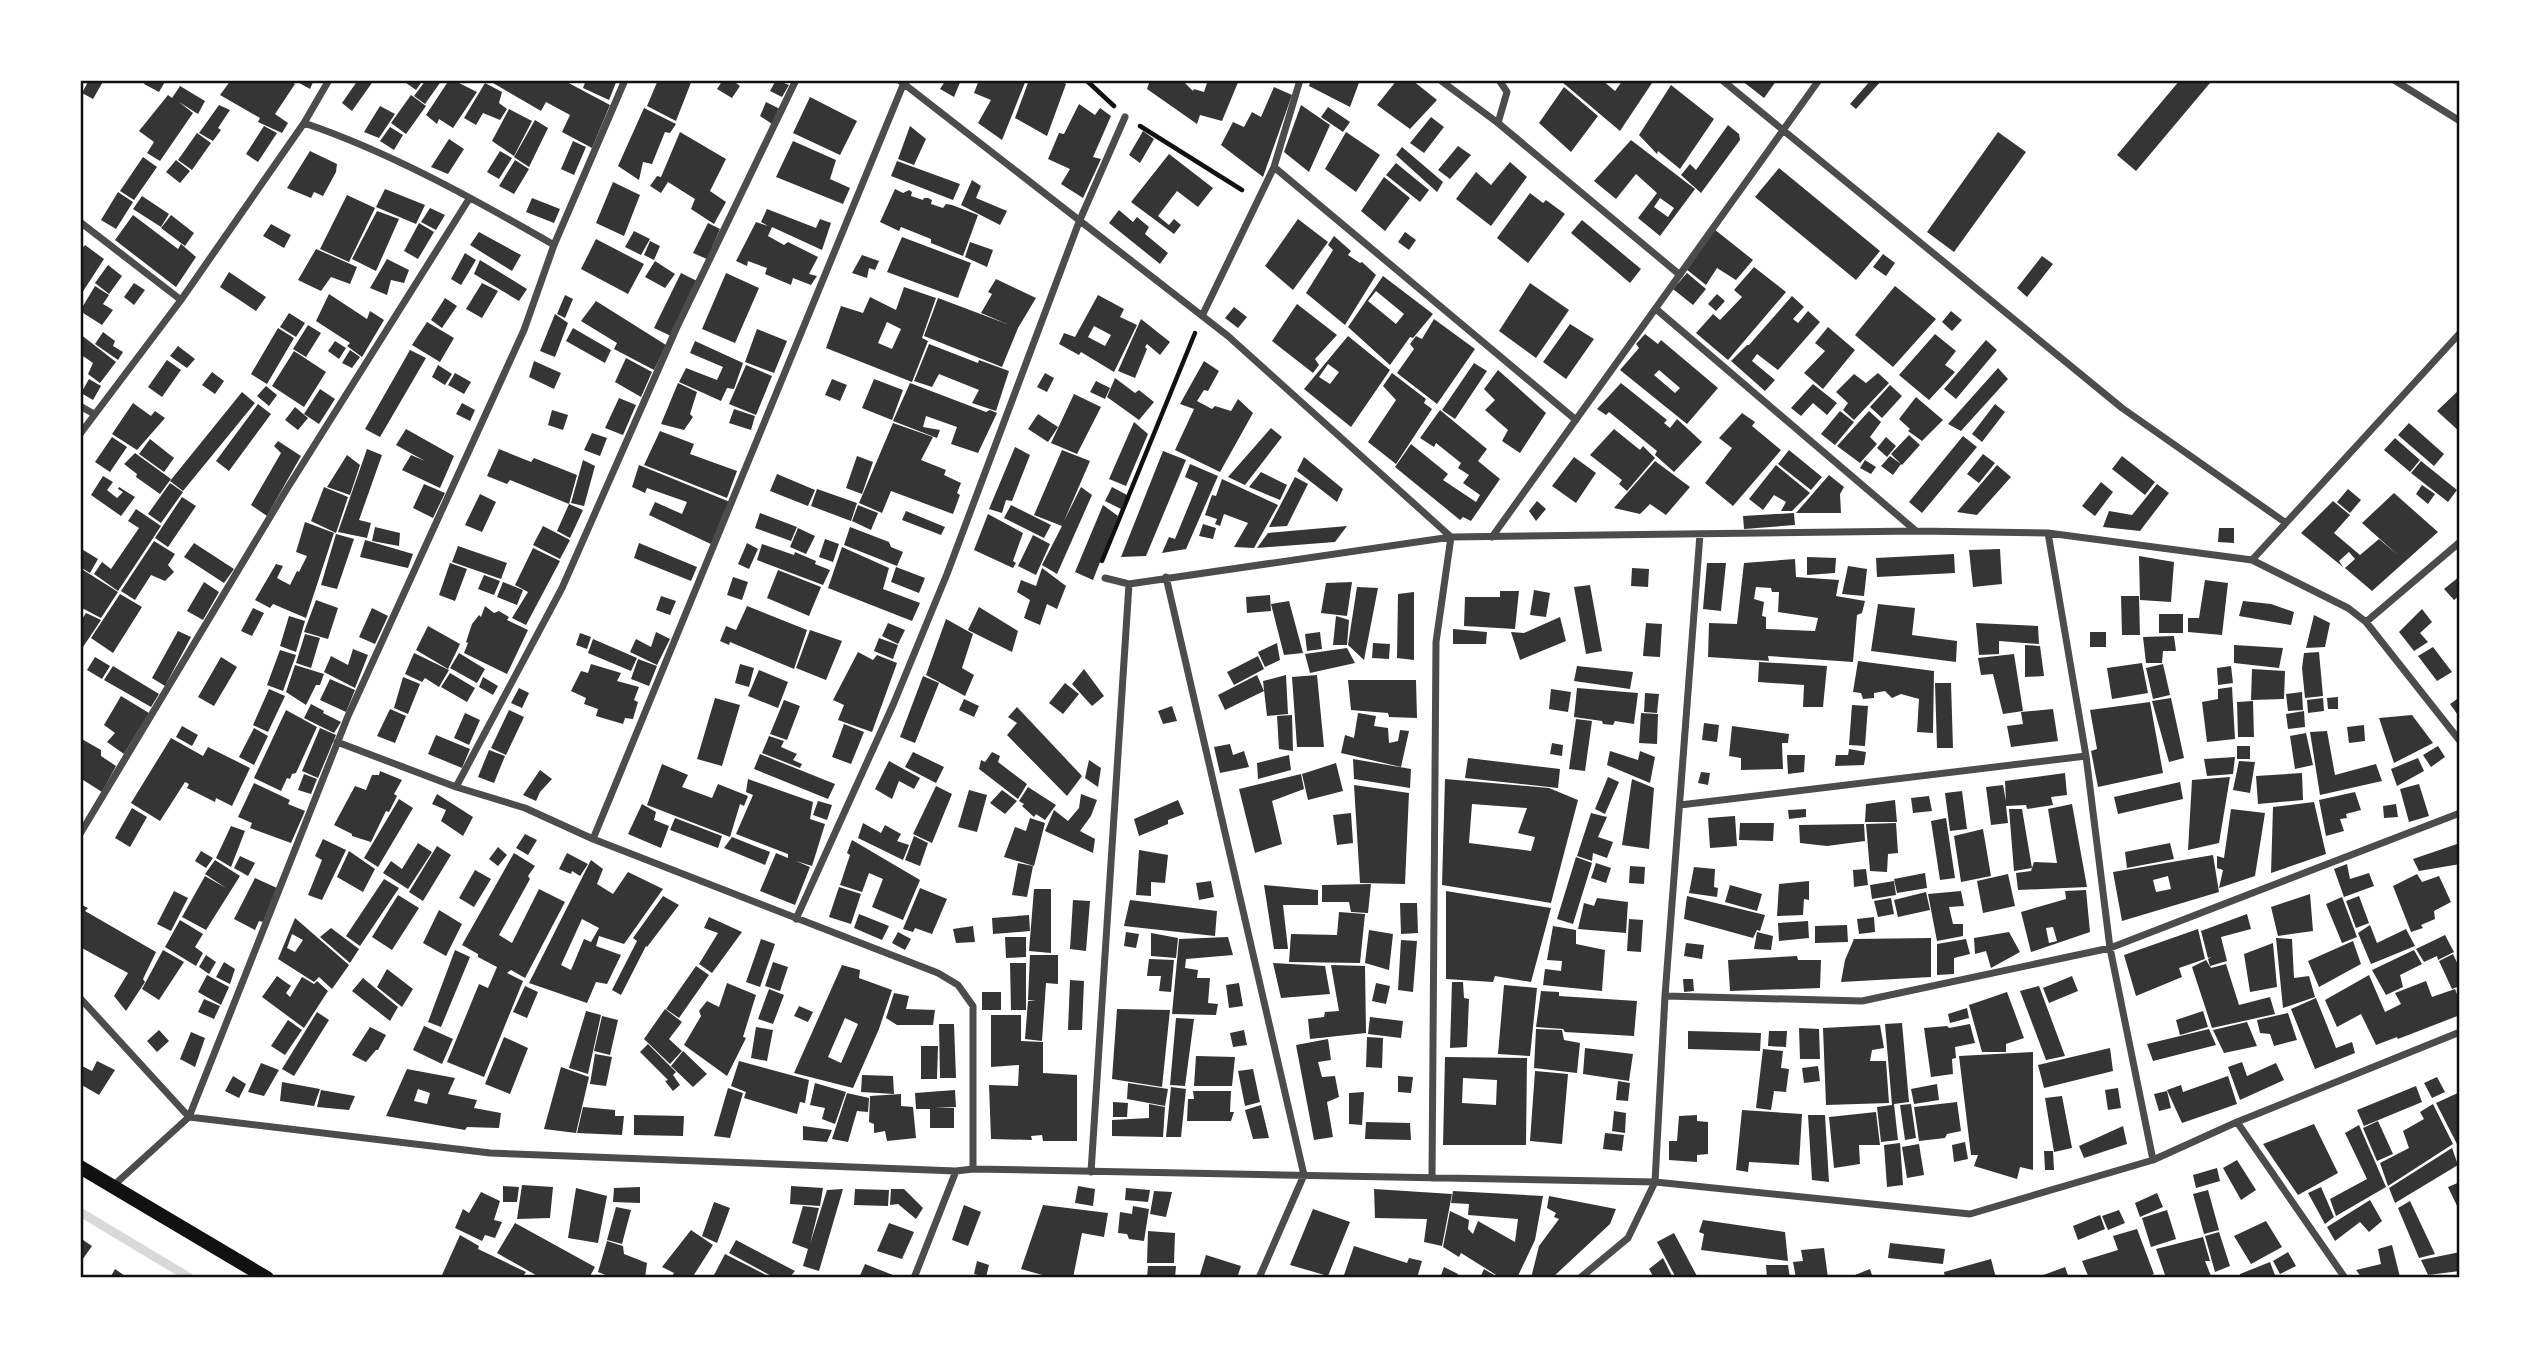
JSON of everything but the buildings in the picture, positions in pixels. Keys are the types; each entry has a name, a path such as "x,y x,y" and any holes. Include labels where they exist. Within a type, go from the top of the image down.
{"main road":[{"path":"80,1167 267,1278"}],"street":[{"path":"80,434 181,300 304,123 329,80"},
{"path":"113,1186 189,1117 337,742 524,330 554,245 625,80"},
{"path":"456,787 562,588 677,327 796,80"},
{"path":"1202,316 1275,167 1300,80"},
{"path":"1440,80 1498,123 1679,275"},
{"path":"1498,123 1507,92 1499,80"},
{"path":"1722,80 2123,408 2286,523"},
{"path":"1492,537 1819,80"},
{"path":"2394,80 2459,121"},
{"path":"593,839 901,83 1228,336 1451,537"},
{"path":"796,919 893,705 947,574 1079,222 1125,117"},
{"path":"304,123 346,137 554,245"},
{"path":"1275,167 1576,420"},
{"path":"80,834 285,492 469,199"},
{"path":"80,222 181,300"},
{"path":"1656,309 1917,531"},
{"path":"2252,560 2459,333"},
{"path":"80,406 94,414"},
{"path":"1105,578 1129,583 1451,537 1917,531 2048,533 2252,560 2348,608 2366,622 2459,741"},
{"path":"2048,533 2086,755 2110,948 2153,1160"},
{"path":"1580,1278 1628,1238 1655,1182 1665,996 1700,534"},
{"path":"1432,1178 1436,642 1451,537"},
{"path":"2366,622 2459,542"},
{"path":"1166,577 1304,1175 1259,1278"},
{"path":"1091,1172 1129,583"},
{"path":"337,742 456,787 525,808 593,839 938,973 958,985 973,1006 973,1169"},
{"path":"1680,805 2086,755"},
{"path":"1665,996 1861,1001 2110,948 2459,813"},
{"path":"80,998 189,1117 490,1153 956,1171 973,1169 1655,1182 1970,1214 2153,1160 2237,1122 2459,1032"},
{"path":"2237,1122 2345,1278"},
{"path":"914,1278 956,1171"}],"path":[{"path":"1086,80 1125,117 1258,200"},
{"path":"1105,578 1101,571 1102,564 1202,316"}],"waterway":[{"path":"80,1212 190,1278"}]}
